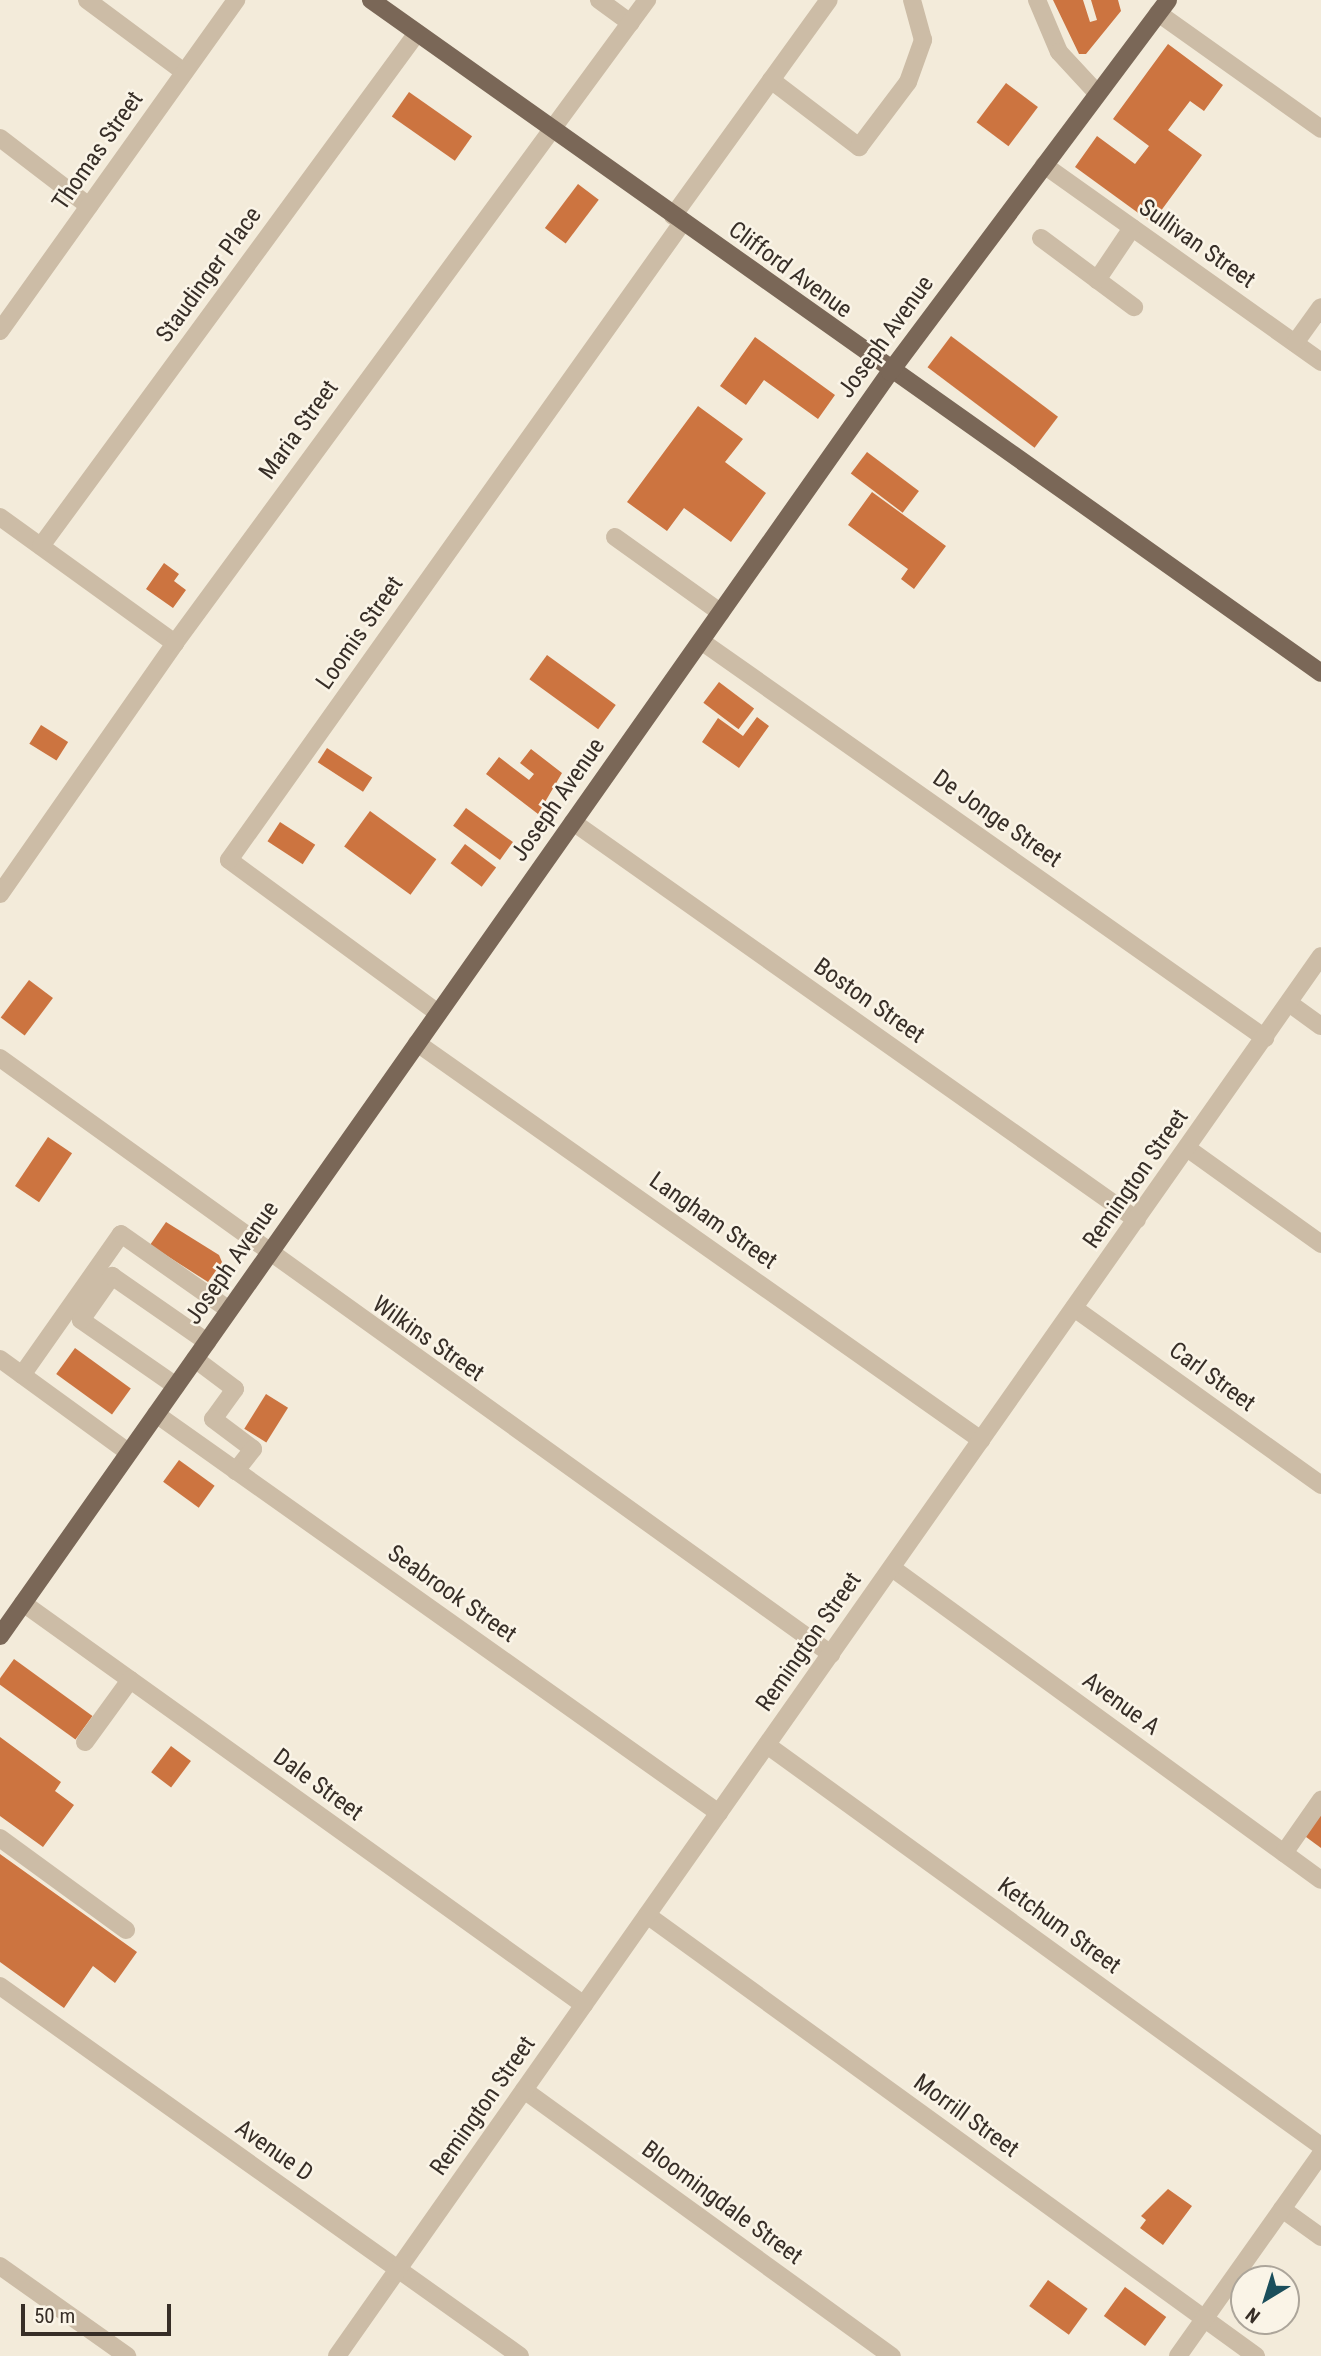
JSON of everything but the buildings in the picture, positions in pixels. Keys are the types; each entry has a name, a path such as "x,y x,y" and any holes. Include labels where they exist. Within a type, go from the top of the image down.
{"main road":[{"name":"Clifford Avenue","path":"371,0 890,372 1321,673"},
{"name":"Joseph Avenue","path":"0,1636 890,372 1163,6"}],"street":[{"path":"87,0 184,72"},
{"name":"Thomas Street","path":"0,331 236,0"},
{"path":"599,0 631,23"},
{"name":"Maria Street","path":"0,894 175,643 549,127 647,0"},
{"path":"677,219 829,0"},
{"path":"771,80 859,147 908,82 923,40 912,0"},
{"path":"1037,0 1059,52 1097,93"},
{"path":"1163,6 1321,129"},
{"name":"Staudinger Place","path":"41,546 417,33"},
{"path":"0,138 89,206"},
{"name":"Sullivan Street","path":"1044,165 1321,362"},
{"name":"Loomis Street","path":"438,1013 229,860 677,219"},
{"path":"1097,279 1132,228"},
{"path":"1041,238 1134,307"},
{"path":"1295,344 1321,307"},
{"path":"0,517 175,643"},
{"path":"615,537 721,613"},
{"name":"De Jonge Street","path":"701,641 1265,1038"},
{"name":"Boston Street","path":"573,822 1137,1220"},
{"name":"Remington Street","path":"337,2356 1321,956"},
{"path":"1289,1003 1321,1026"},
{"name":"Langham Street","path":"417,1042 981,1440"},
{"name":"Wilkins Street","path":"0,1059 267,1255 831,1654"},
{"path":"1187,1148 1321,1244"},
{"path":"22,1375 121,1234 229,1310"},
{"path":"176,1386 81,1320 112,1276 207,1342"},
{"name":"Carl Street","path":"1074,1308 1321,1485"},
{"path":"0,1359 128,1452"},
{"path":"195,1359 235,1389 213,1419 253,1449 236,1471"},
{"name":"Seabrook Street","path":"156,1414 719,1813"},
{"name":"Avenue A","path":"891,1568 1321,1880"},
{"name":"Dale Street","path":"23,1604 584,2005"},
{"path":"85,1742 130,1681"},
{"name":"Ketchum Street","path":"767,1745 1320,2158"},
{"path":"1284,1853 1321,1800"},
{"path":"0,1838 125,1930"},
{"name":"Morrill Street","path":"647,1915 1256,2356"},
{"name":"Avenue D","path":"0,1986 520,2356"},
{"name":"Bloomingdale Street","path":"524,2090 892,2356"},
{"path":"1178,2356 1320,2158"},
{"path":"1282,2209 1321,2237"},
{"path":"0,2266 127,2356"}]}
